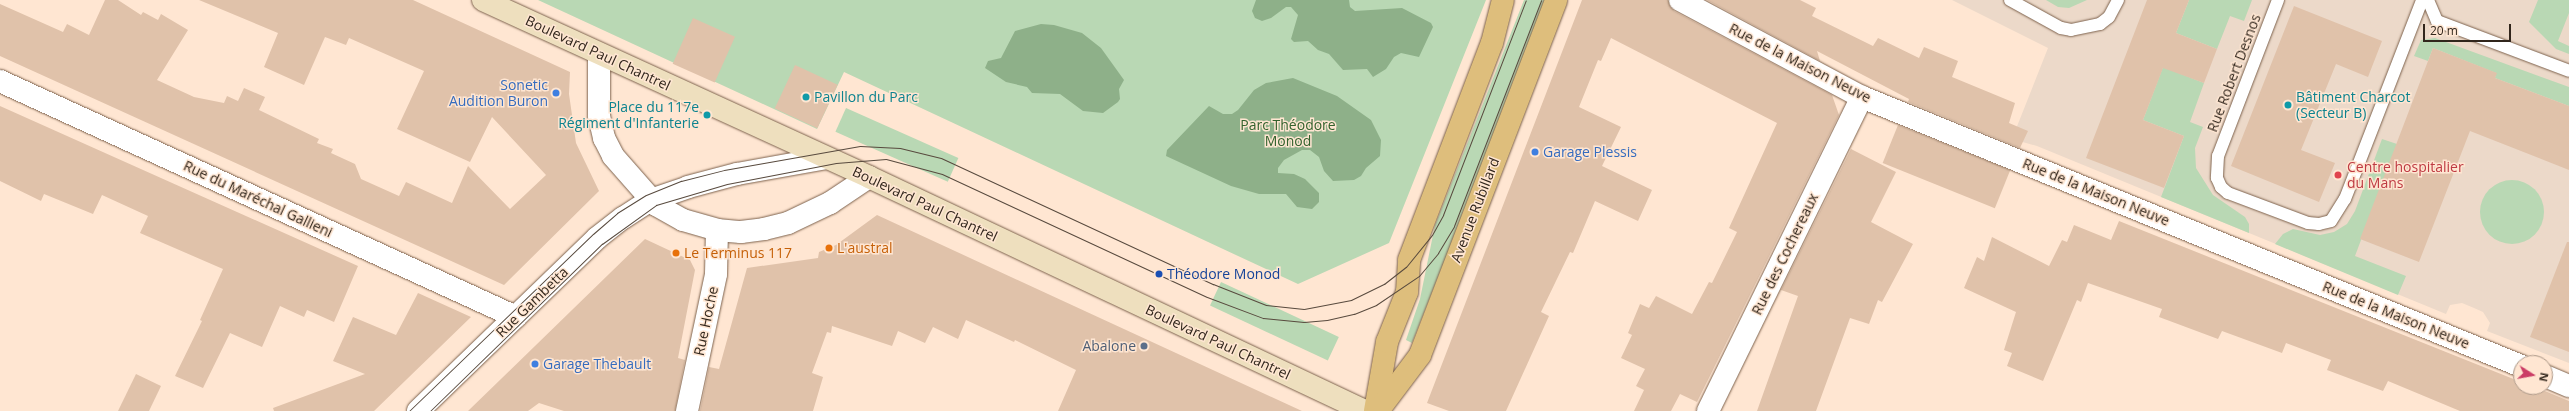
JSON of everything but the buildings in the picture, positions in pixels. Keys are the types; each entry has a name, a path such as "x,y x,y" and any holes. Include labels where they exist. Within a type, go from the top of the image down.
{"main road":[{"name":"Avenue Rubillard","path":"1377,411 1387,342 1407,292 1409,260 1492,43 1503,0"},
{"name":"Avenue Rubillard","path":"1377,411 1420,355 1556,0"}],"street":[{"name":"Boulevard Paul Chantrel","path":"483,0 869,177 1366,411"},
{"name":"Rue de la Maison Neuve","path":"1680,0 1862,96 2513,363"},
{"path":"599,54 597,95 604,138 613,156 651,200 683,220 717,230 741,232 788,223 830,203 869,177"},
{"name":"Rue du Maréchal Gallieni","path":"0,81 516,317"},
{"name":"Rue des Cochereaux","path":"1708,411 1862,96"},
{"name":"Rue Gambetta","path":"418,411 598,238 651,200 688,186 737,174 826,158"},
{"name":"Rue Hoche","path":"687,411 716,274 717,230"},
{"path":"2553,379 2569,386"}],"lane":[{"path":"2010,0 2062,28 2080,29 2100,24 2109,17 2118,0"},
{"name":"Rue Robert Desnos","path":"2278,0 2218,156 2217,178 2221,187 2228,193 2308,223 2319,224 2331,222 2345,200 2422,0"},
{"path":"2428,0 2437,21 2569,71"}],"shaded area":[{"name":"Centre hospitalier du Mans","path":"1952,0 2569,0 2569,363 2553,357 2553,355 2548,355 2487,331 2490,323 2483,312 2462,303 2450,305 2446,314 2037,146 2012,139 2048,48"}],"green space":[{"name":"Parc Théodore Monod","path":"538,0 1486,0 1389,243 1298,284 844,72 817,129"},
{"path":"1256,0 1349,0 1350,7 1355,11 1402,8 1431,23 1433,27 1419,57 1401,53 1394,57 1386,69 1373,77 1367,69 1343,70 1329,54 1318,50 1308,41 1294,42 1291,39 1298,15 1291,7 1286,7 1271,18 1262,21 1255,18 1252,11"},
{"path":"1524,0 1547,0 1412,343 1406,340 1420,299 1435,225"},
{"path":"2046,0 2087,0 2069,8 2058,7"},
{"path":"2189,0 2252,0 2244,21 2230,16 2217,49 2176,33"},
{"path":"2538,0 2569,0 2569,13 2558,41 2569,46 2569,54 2556,49 2529,22"},
{"path":"1041,24 1054,25 1082,33 1101,48 1124,80 1119,89 1120,99 1118,102 1103,113 1083,111 1060,94 1032,93 1027,87 1006,82 985,68 988,61 1001,58 1015,31"},
{"path":"2435,38 2569,87 2569,106 2495,78 2496,73 2433,48 2428,61 2414,56 2421,40"},
{"path":"2163,67 2204,83 2190,122 2203,127 2195,148 2196,168 2213,195 2245,217 2249,224 2249,233 2161,197 2184,136 2143,120"},
{"path":"1293,78 1337,96 1371,120 1381,140 1380,156 1366,168 1361,176 1354,180 1333,181 1324,171 1319,157 1310,150 1302,150 1284,160 1278,168 1278,173 1294,174 1305,179 1319,193 1319,202 1312,209 1297,207 1286,194 1259,194 1231,186 1166,156 1167,150 1209,106 1223,114 1232,114 1238,110 1254,90 1266,83"},
{"path":"846,108 958,158 948,182 835,132"},
{"path":"2382,139 2397,144 2355,256 2406,276 2398,295 2275,244 2283,234 2293,229 2320,235 2334,232 2347,224 2355,211"},
{"path":"2506,180 2518,180 2535,189 2542,200 2544,212 2542,224 2535,235 2518,244 2506,244 2494,239 2485,230 2480,218 2480,206 2485,194 2494,185"},
{"path":"1221,282 1339,337 1328,361 1210,306"}],"tram line":[{"path":"409,411 593,234 617,213 646,195 681,181 724,170 860,146 900,148 941,158 1213,284 1266,305 1304,309 1351,300 1384,284 1406,267 1432,235 1443,215 1526,0"},
{"path":"430,411 602,244 656,205 727,184 836,163 886,159 942,174 1207,297 1263,318 1304,322 1327,320 1354,314 1376,305 1419,276 1438,253 1454,226 1541,0"}],"place":[{"name":"Sonetic Audition Buron","path":"556,93"},
{"name":"Pavillon du Parc","path":"806,97"},
{"name":"Bâtiment Charcot (Secteur B)","path":"2288,105"},
{"name":"Place du 117e Régiment d'Infanterie","path":"707,115"},
{"name":"Garage Plessis","path":"1535,152"},
{"name":"Centre hospitalier du Mans","path":"2338,175"},
{"name":"L'austral","path":"829,248"},
{"name":"Le Terminus 117","path":"676,253"},
{"name":"Théodore Monod","path":"1159,274"},
{"name":"Abalone","path":"1144,346"},
{"name":"Garage Thebault","path":"535,364"}]}
